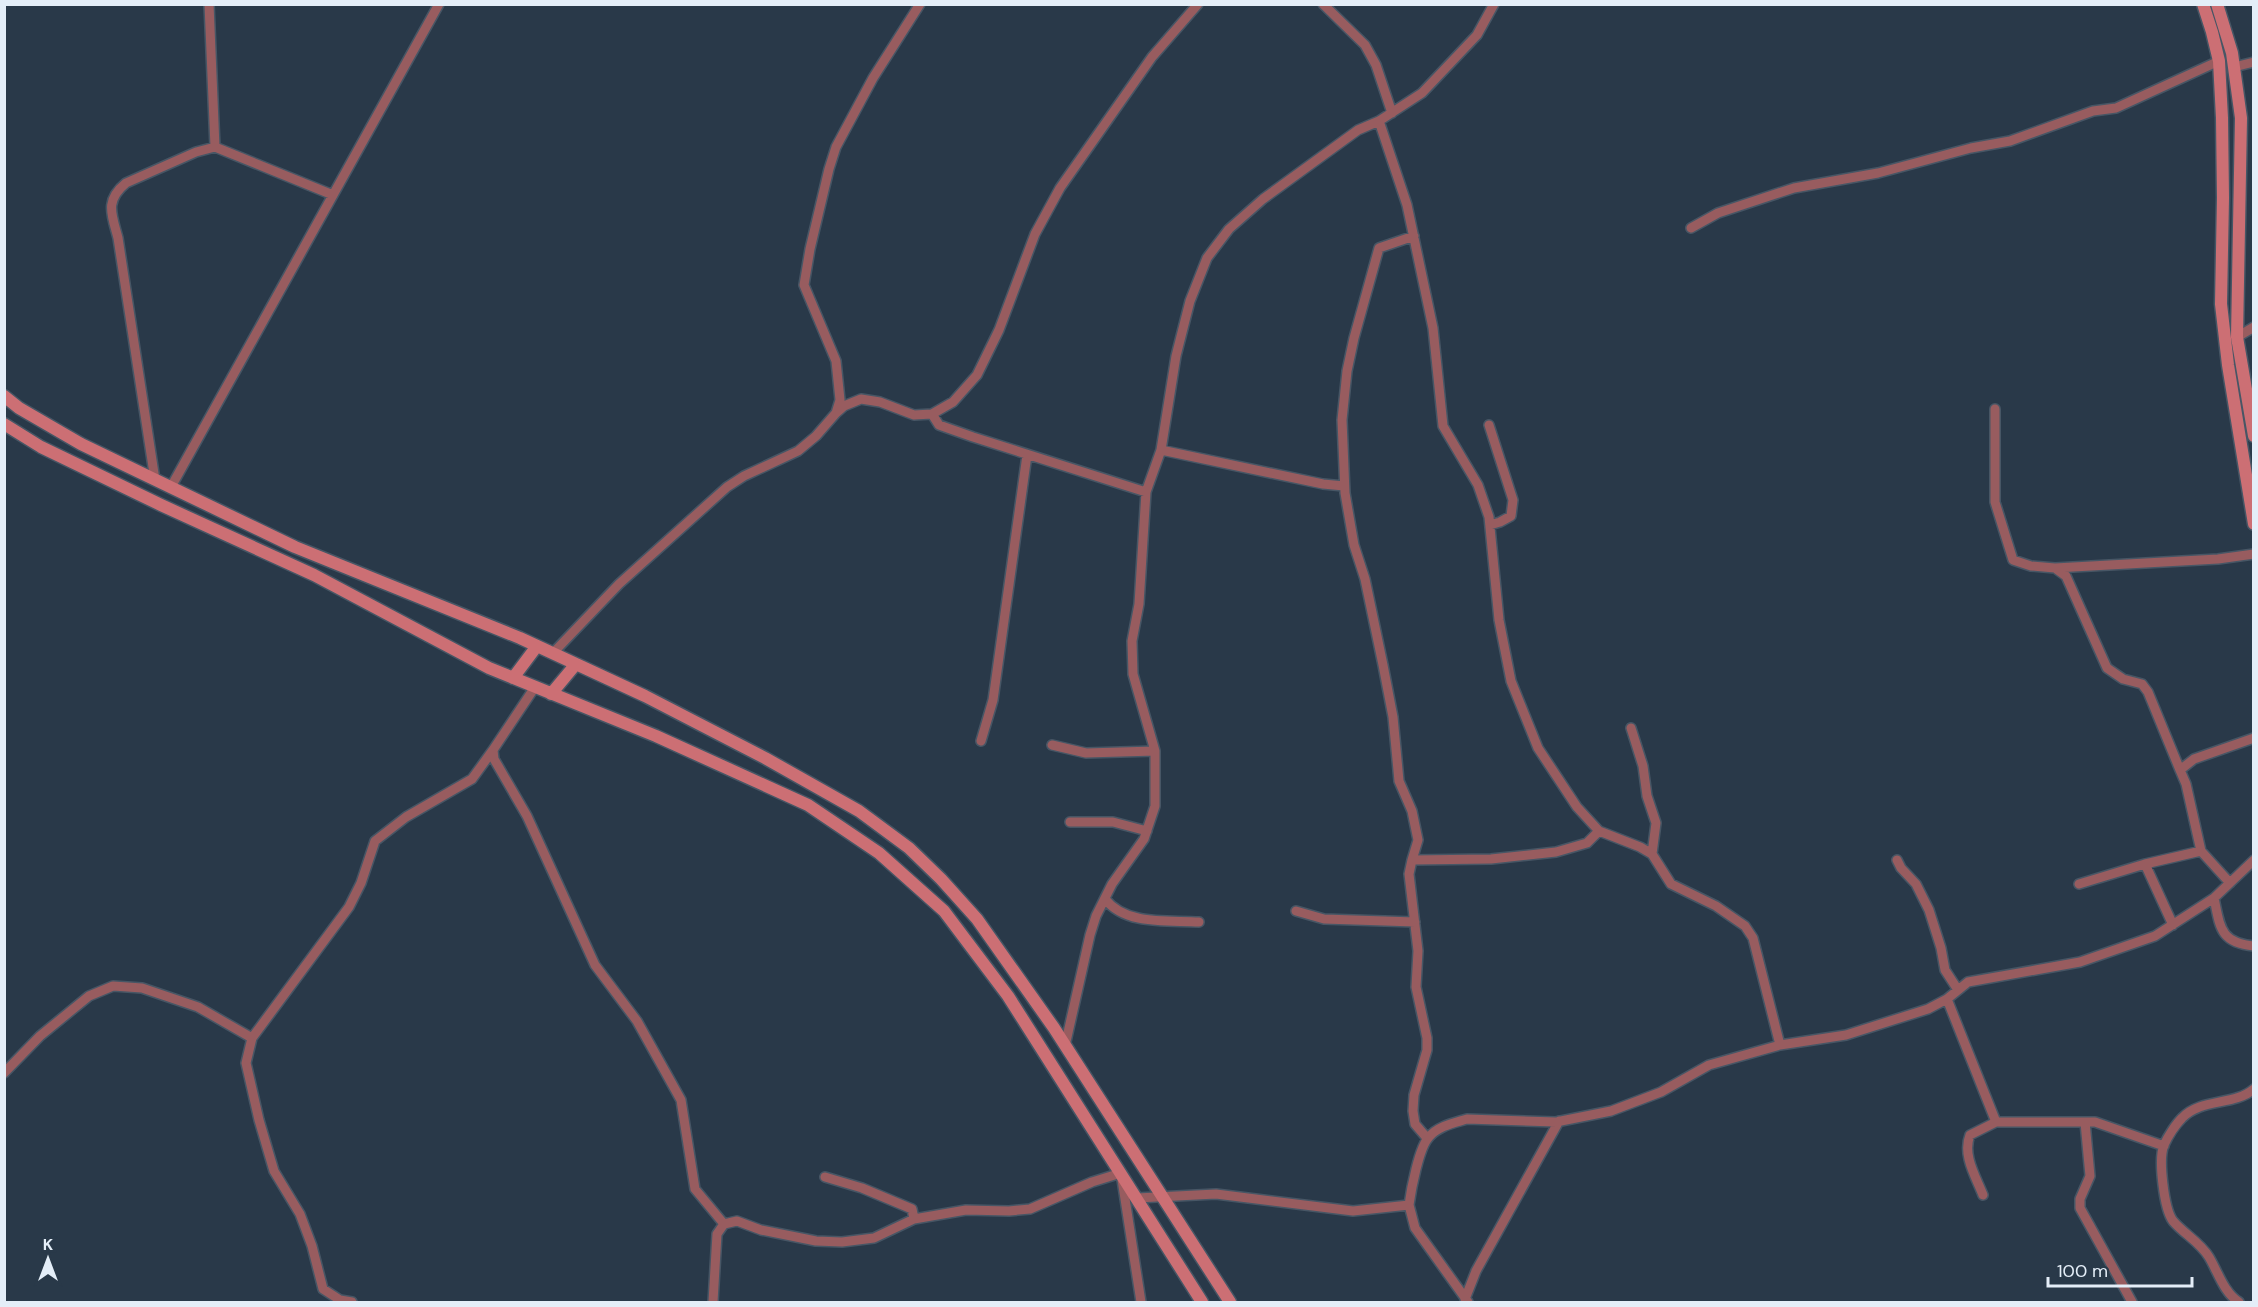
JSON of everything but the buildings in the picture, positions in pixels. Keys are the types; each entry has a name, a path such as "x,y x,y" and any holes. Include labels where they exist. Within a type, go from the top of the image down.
{"main road":[{"path":"2203,4 2219,62 2222,118 2221,304 2231,336 2253,436"},
{"path":"2217,4 2232,53 2241,118 2231,336 2253,524"},
{"path":"2222,118 2241,118"},
{"path":"4,396 19,408 81,444 295,547 537,646 645,696 765,758 859,811 909,848 977,919 1065,1046 1230,1302"},
{"path":"4,424 41,447 161,506 315,575 489,668 656,736 808,805 879,853 944,911 1008,996 1203,1302"},
{"path":"513,678 537,646"},
{"path":"551,693 576,664"}],"street":[{"path":"209,4 215,147"},
{"path":"171,487 439,4"},
{"path":"836,413 840,400 836,362 804,285 810,249 836,147 873,78 920,4"},
{"path":"553,653 619,585 727,487 744,476 798,451 812,440 844,406 861,399 880,402 914,415 932,414 953,402 977,375 999,330 1035,234 1060,188 1152,57 1198,4"},
{"path":"1323,4 1365,45 1376,65 1392,113"},
{"path":"1065,1046 1090,935 1112,884 1144,839 1155,806 1155,751 1133,674 1132,641 1139,604 1146,492 1161,450 1176,356 1190,300 1207,258 1228,229 1263,199 1358,130 1379,121 1422,93 1477,35 1494,4"},
{"path":"1691,228 1718,213 1794,188 1878,173 1971,148 2010,141 2093,111 2116,108 2219,62"},
{"path":"2234,67 2253,62"},
{"path":"1379,121 1407,205 1414,236 1433,328 1443,426 1478,484 1490,525 1499,620 1511,681 1538,748 1578,807 1599,831 1652,854 1671,884 1716,906 1745,926 1753,938 1780,1045"},
{"path":"155,480 118,238 112,214 112,201 116,192 126,183 196,152 215,147 333,195"},
{"path":"1414,236 1379,248 1354,338 1347,371 1342,420 1344,486 1354,545 1365,579 1393,717 1399,782 1412,811 1418,840 1409,874 1418,951 1416,987 1427,1038 1427,1050 1414,1095 1413,1111 1415,1124 1427,1138"},
{"path":"2231,336 2253,327"},
{"path":"1995,409 1995,502 2013,560 2031,566 2055,568 2218,559 2253,554"},
{"path":"932,414 939,425 1146,492"},
{"path":"1489,425 1514,500 1512,516 1490,525"},
{"path":"1161,450 1323,484 1344,486"},
{"path":"981,741 993,700 1027,455"},
{"path":"2055,568 2066,576 2107,668 2123,679 2142,684 2148,692 2186,784 2201,851 2229,883"},
{"path":"352,1302 340,1300 323,1289 312,1246 300,1214 274,1171 246,1063 252,1038 349,907 361,883 375,841 406,818 472,779 535,687"},
{"path":"1631,728 1643,766 1647,796 1656,823 1652,854"},
{"path":"2180,770 2194,759 2253,738"},
{"path":"1052,745 1086,753 1155,751"},
{"path":"493,750 494,759 527,816 595,964 637,1021 681,1100 695,1188 724,1224"},
{"path":"1070,822 1113,822 1147,831"},
{"path":"1412,860 1491,859 1556,852 1587,843 1599,831"},
{"path":"2079,884 2145,864 2201,851"},
{"path":"1897,860 1901,868 1916,884 1929,910 1941,948 1945,970 1958,990"},
{"path":"1467,1301 1415,1228 1409,1205 1412,1182 1427,1138 1440,1128 1467,1119 1559,1121 1611,1112 1661,1092 1708,1065 1780,1045 1846,1035 1928,1010 1947,999 1968,982 2080,962 2155,936 2214,898 2253,860"},
{"path":"2145,864 2173,925"},
{"path":"2214,898 2220,926 2231,941 2236,945 2253,946"},
{"path":"1105,899 1111,907 1129,916 1199,922"},
{"path":"1296,911 1324,919 1415,922"},
{"path":"4,1073 40,1036 89,996 113,986 142,988 198,1007 252,1038"},
{"path":"1947,999 1996,1122"},
{"path":"2239,1302 2234,1299 2221,1280 2208,1255 2173,1221 2167,1209 2163,1177 2163,1146 2183,1116 2206,1104 2244,1097 2253,1089"},
{"path":"1467,1301 1476,1270 1559,1121"},
{"path":"1983,1195 1968,1158 1967,1142 1970,1135 1996,1122 2095,1122 2163,1146"},
{"path":"2085,1122 2090,1176 2080,1199 2080,1208 2132,1302"},
{"path":"713,1302 717,1234 724,1224 737,1221 761,1230 816,1241 842,1242 874,1238 914,1219 966,1210 1030,1209 1092,1182 1121,1173 1141,1302"},
{"path":"825,1178 862,1188 912,1209 914,1219"},
{"path":"1137,1198 1216,1194 1353,1211 1409,1205"}]}
